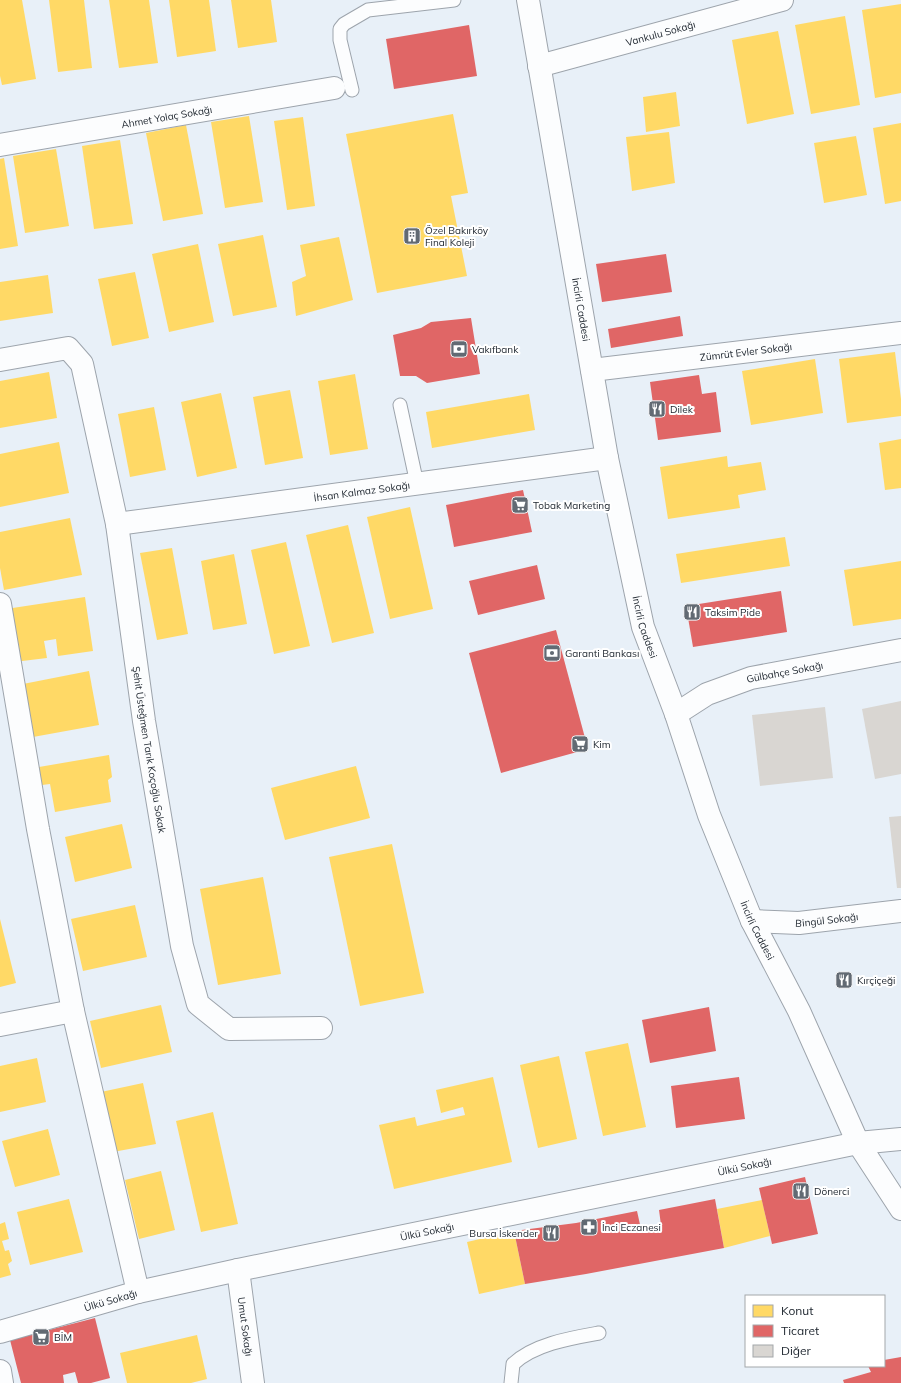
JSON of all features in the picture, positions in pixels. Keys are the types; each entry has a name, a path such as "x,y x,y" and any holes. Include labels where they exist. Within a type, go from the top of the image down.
{"street":[{"name":"İncirli Caddesi","path":"528,0 607,458 643,627 676,714 709,814 752,921 799,1011 858,1143 901,1209"},
{"name":"Vankulu Sokağı","path":"539,66 782,0"},
{"name":"Ahmet Yolaç Sokağı","path":"0,145 343,89"},
{"name":"Zümrüt Evler Sokağı","path":"592,370 901,333"},
{"name":"Şehit Üsteğmen Tarık Koçoğlu Sokak","path":"0,360 68,348 82,364 117,524 148,744 182,946 198,1004 229,1029 322,1028"},
{"name":"İhsan Kalmaz Sokağı","path":"117,524 607,458"},
{"path":"0,604 38,829 73,1011 138,1292"},
{"name":"Gülbahçe Sokağı","path":"676,714 707,694 751,678 901,650"},
{"name":"Bingül Sokağı","path":"752,921 799,923 901,911"},
{"path":"0,1025 73,1011"},
{"name":"Ülkü Sokağı","path":"0,1332 138,1292 238,1270 858,1143 901,1139"},
{"name":"Umut Sokağı","path":"238,1270 253,1383"},
{"path":"0,1371 2,1383"}],"lane":[{"path":"343,89 340,30 344,24 368,10 454,0"},
{"path":"400,405 417,484"},
{"path":"511,1383 513,1364 521,1356 539,1348 574,1337 599,1332"}],"building: Konut":[{"path":"0,0 22,0 36,79 2,85 0,76"},
{"path":"49,0 84,0 92,68 58,72"},
{"path":"109,0 149,0 158,63 119,68"},
{"path":"169,0 209,0 216,51 177,57"},
{"path":"231,0 271,0 277,42 238,48"},
{"path":"901,4 901,93 875,98 862,10"},
{"path":"845,16 860,105 811,114 795,25"},
{"path":"778,31 794,114 747,124 732,40"},
{"path":"676,92 680,126 646,132 643,97"},
{"name":"Özel Bakırköy Final Koleji","path":"453,114 468,193 451,196 467,276 377,293 346,134"},
{"path":"249,116 263,202 225,208 211,122"},
{"path":"303,117 315,206 287,210 274,121"},
{"path":"901,123 901,201 885,204 873,128"},
{"path":"186,125 203,214 163,221 146,133"},
{"path":"669,132 675,183 632,191 626,137"},
{"path":"856,136 867,195 824,203 814,143"},
{"path":"120,140 133,224 94,229 82,146"},
{"path":"56,149 69,226 25,233 13,156"},
{"path":"4,158 18,246 0,249 0,159"},
{"path":"263,235 277,307 233,316 218,244"},
{"path":"339,237 353,300 296,316 292,282 306,276 300,245"},
{"path":"198,244 214,322 169,332 152,254"},
{"path":"135,272 149,338 112,346 98,279"},
{"path":"48,275 53,313 0,321 0,282"},
{"path":"895,352 901,399 901,416 847,423 839,359"},
{"path":"815,359 823,413 751,425 742,371"},
{"path":"49,372 57,418 0,428 0,381"},
{"path":"355,374 368,449 330,455 318,381"},
{"path":"290,390 303,458 265,465 253,397"},
{"path":"221,393 237,468 197,477 181,402"},
{"path":"529,394 535,430 432,448 426,412"},
{"path":"154,407 166,470 130,477 118,414"},
{"path":"901,439 901,488 885,490 879,443"},
{"path":"59,442 69,493 0,507 0,454"},
{"path":"727,456 728,467 761,462 766,490 738,495 740,508 668,519 660,467"},
{"path":"410,507 433,609 390,619 367,517"},
{"path":"70,518 82,575 4,590 0,568 0,532"},
{"path":"348,525 374,633 332,643 306,535"},
{"path":"785,537 790,566 681,583 676,554"},
{"path":"286,542 310,646 274,654 251,550"},
{"path":"172,548 188,634 157,640 140,553"},
{"path":"234,554 247,624 213,630 201,561"},
{"path":"901,561 901,619 853,626 844,570"},
{"path":"85,597 93,651 58,656 56,639 44,641 47,658 14,662 6,609"},
{"path":"89,671 99,725 33,737 23,684"},
{"path":"109,755 112,777 108,780 111,802 55,812 50,784 42,785 39,767"},
{"path":"356,766 370,818 285,840 271,788"},
{"path":"122,824 132,868 75,882 65,837"},
{"path":"392,844 424,993 360,1006 329,857"},
{"path":"263,877 281,974 218,985 200,889"},
{"path":"135,905 147,957 83,971 71,919"},
{"path":"0,919 16,983 0,987"},
{"path":"161,1005 172,1052 101,1068 90,1021"},
{"path":"628,1043 646,1127 603,1136 585,1052"},
{"path":"559,1056 577,1139 538,1148 520,1065"},
{"path":"37,1058 46,1102 0,1112 0,1066"},
{"path":"493,1077 512,1162 394,1189 379,1125 415,1117 417,1126 465,1115 463,1107 441,1113 436,1090"},
{"path":"143,1083 156,1144 113,1152 101,1092"},
{"path":"213,1112 238,1224 201,1232 176,1121"},
{"path":"48,1129 60,1175 15,1187 2,1141"},
{"path":"161,1171 175,1230 139,1239 125,1180"},
{"path":"69,1199 83,1252 30,1265 17,1212"},
{"path":"762,1200 770,1236 724,1248 717,1209"},
{"path":"5,1222 9,1239 2,1241 5,1251 9,1250 12,1261 8,1264 11,1275 0,1278 0,1224"},
{"path":"514,1231 525,1284 479,1294 467,1242"},
{"path":"197,1335 207,1379 191,1383 127,1383 120,1353"}],"building: Ticaret":[{"path":"469,25 477,76 394,89 386,39"},
{"path":"666,254 672,292 602,302 596,264"},
{"path":"680,316 683,336 611,348 608,329"},
{"path":"471,318 480,374 427,383 416,376 400,376 393,335 421,328 431,322"},
{"path":"699,375 702,394 716,392 721,432 658,440 650,382"},
{"path":"523,490 532,532 454,547 446,505"},
{"path":"537,565 545,599 478,615 469,581"},
{"path":"781,591 787,632 693,647 686,606"},
{"path":"556,630 588,749 501,773 469,653"},
{"path":"709,1007 716,1051 650,1063 642,1020"},
{"path":"739,1077 745,1119 676,1128 671,1086"},
{"path":"805,1177 818,1234 772,1244 759,1188"},
{"path":"715,1199 724,1248 525,1284 514,1231 576,1223 637,1211 641,1229 661,1225 659,1210"},
{"path":"95,1318 110,1378 91,1383 78,1383 75,1372 63,1375 64,1383 21,1383 10,1340"},
{"path":"901,1357 901,1383 844,1383 843,1380 871,1372 868,1367 885,1367 885,1360"}],"building: Diğer":[{"path":"901,701 901,774 875,779 862,709"},
{"path":"825,707 833,778 760,786 752,715"},
{"path":"901,816 901,888 897,888 889,817"}],"place":[{"name":"Özel Bakırköy Final Koleji","path":"412,236"},
{"name":"Vakıfbank","path":"459,349"},
{"name":"Dilek","path":"657,409"},
{"name":"Tobak Marketing","path":"520,505"},
{"name":"Taksim Pide","path":"692,612"},
{"name":"Garanti Bankası","path":"552,653"},
{"name":"Kim","path":"580,744"},
{"name":"Kırçiçeği","path":"844,980"},
{"name":"Dönerci","path":"801,1191"},
{"name":"İnci Eczanesi","path":"589,1227"},
{"name":"Bursa İskender","path":"551,1233"},
{"name":"BİM","path":"41,1337"}]}
